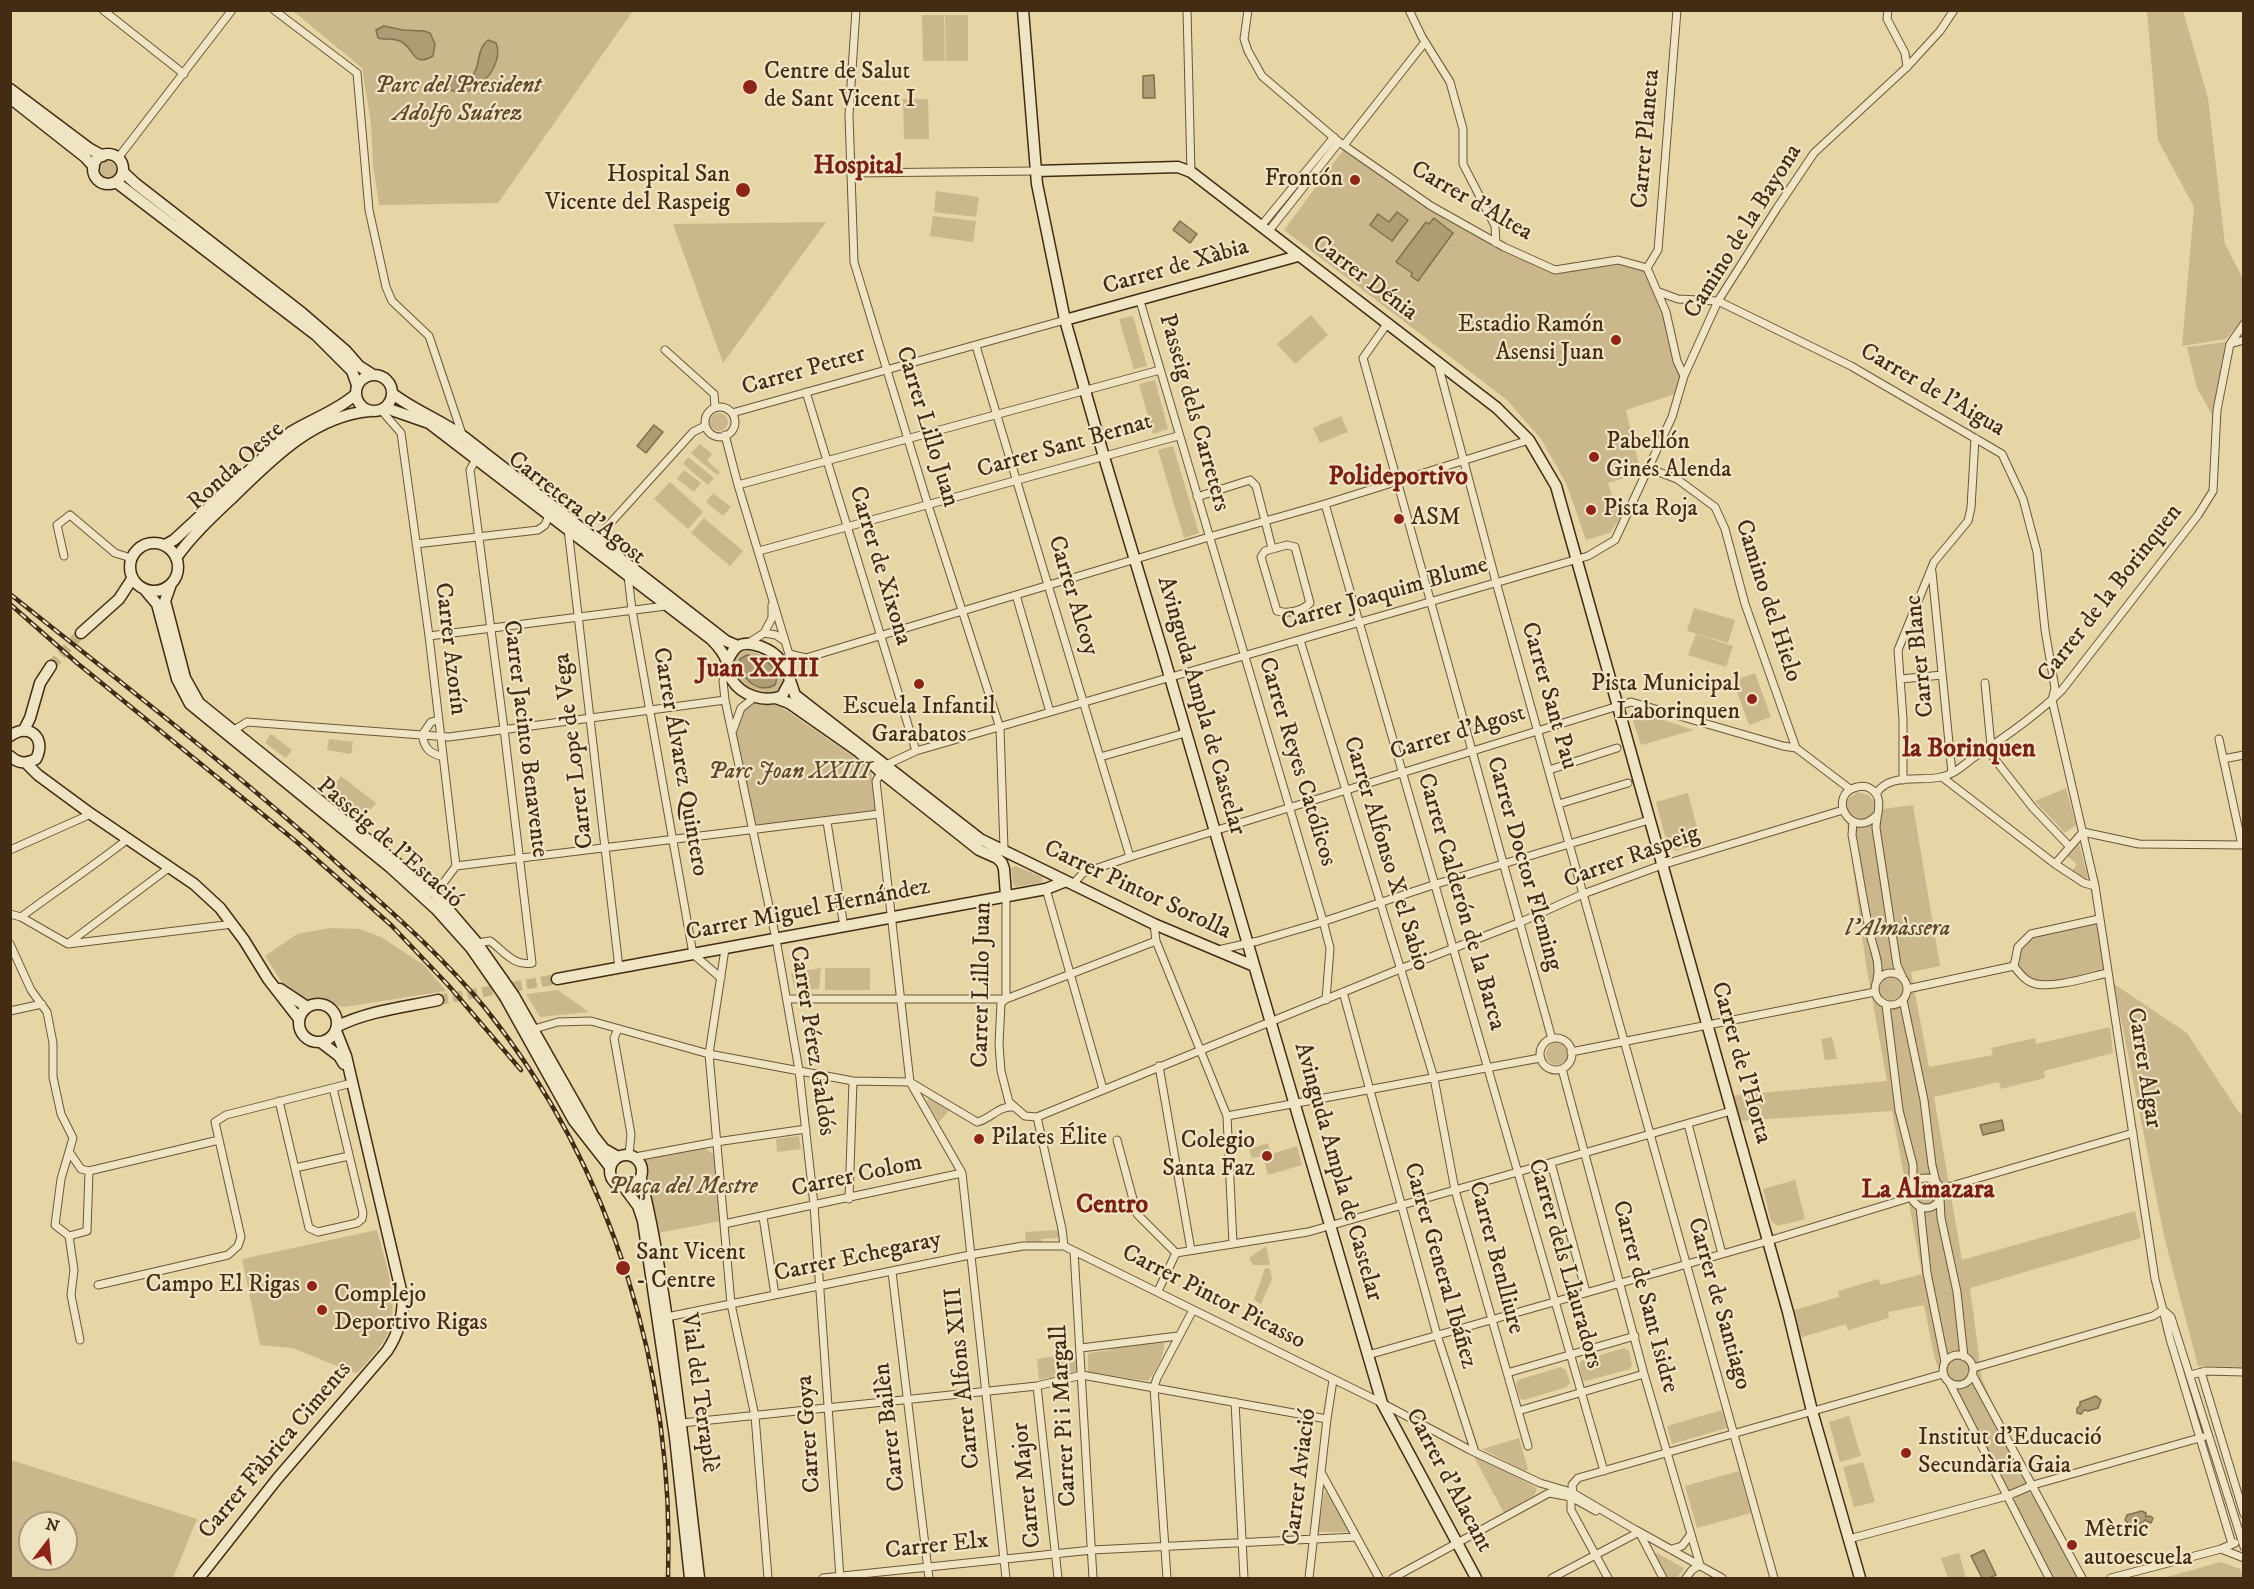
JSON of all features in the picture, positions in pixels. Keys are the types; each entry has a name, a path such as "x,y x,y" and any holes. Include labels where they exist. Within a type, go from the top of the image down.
{"main road":[{"name":"Avinguda Ampla de Castelar","path":"1023,10 1037,184 1065,320 1382,1403"},
{"path":"10,89 90,149 103,156"},
{"path":"10,98 86,157 94,167"},
{"path":"123,172 116,182 107,184 98,180 94,167 103,156 118,158 123,172 136,184 325,332 359,366 373,375"},
{"name":"Carrer Dénia","path":"1036,171 1178,167 1191,172 1438,361 1497,408 1529,440 1556,486 1577,559"},
{"path":"116,182 316,335 352,371 360,405 379,410 391,402 393,394 392,386 387,380 373,375 364,378 357,390"},
{"name":"Carrer de Xàbia","path":"1065,320 1298,256"},
{"name":"Ronda Oeste","path":"131,558 138,548 146,544 165,545 174,540 291,432 309,420 345,403 357,390"},
{"name":"Carretera d'Agost","path":"393,394 410,408 450,427 464,437 593,543 717,634 742,645"},
{"name":"Carretera d'Agost","path":"379,410 429,423 568,529 593,543 628,576 711,639 720,648 728,665"},
{"name":"Ronda Oeste","path":"234,730 199,703 185,678 165,602 171,584 177,575 176,558 197,532 289,444 325,423 349,413 379,410"},
{"path":"165,545 176,558"},
{"path":"131,558 129,569 132,579 143,589"},
{"name":"Carrer de l'Horta","path":"1577,559 1860,1578"},
{"path":"81,633 119,599 132,579"},
{"path":"119,599 143,589 158,591 171,584"},
{"name":"Passeig de l'Estació","path":"143,589 157,604 177,679 190,705 391,868 429,902 499,981"},
{"path":"1004,849 980,839 884,769 789,703 776,698 755,697 738,687 728,665 732,652 742,645 757,646 775,655 795,695 884,769 979,850 998,858 1005,869 1013,860 1018,859"},
{"path":"28,731 40,683 51,666"},
{"path":"776,698 782,696 788,677"},
{"name":"Passeig de l'Estació","path":"234,730 435,894 477,943 499,981 534,1029 593,1135 604,1149 627,1156"},
{"path":"10,736 17,731 28,731 40,743 40,750 31,761 20,763 11,759"},
{"path":"31,761 43,777 91,814 194,884 220,908 233,924 268,979 299,1019"},
{"name":"Carrer Pintor Sorolla","path":"1004,849 1018,859 1154,924 1254,966"},
{"name":"Carrer Lillo Juan","path":"1005,869 1006,895"},
{"path":"1046,889 1050,881 1048,873"},
{"name":"Carrer Miguel Hernández","path":"557,979 1046,889 1070,882"},
{"path":"268,979 291,998 307,1007 323,1005 350,1015 380,1012"},
{"name":"Passeig de l'Estació","path":"510,997 574,1121 610,1167"},
{"path":"307,1007 299,1019 299,1029 304,1037 312,1042 322,1043 329,1040 337,1029 350,1020 438,1000"},
{"path":"333,1010 337,1017 337,1029"},
{"name":"Carrer Fàbrica Ciments","path":"200,1578 258,1503 387,1351 397,1336 402,1318 403,1299 346,1056 337,1029"},
{"name":"Carrer Fàbrica Ciments","path":"322,1043 339,1056 351,1079"},
{"path":"627,1156 642,1167 641,1179 636,1184 624,1187 613,1180 610,1167 627,1156"},
{"name":"Vial del Terraplè","path":"641,1179 650,1212 667,1317 682,1422 699,1578"},
{"name":"Vial del Terraplè","path":"624,1187 638,1206 644,1221 675,1437 690,1578"},
{"name":"Carrer d'Alacant","path":"1382,1403 1476,1578"}],"street":[{"path":"103,10 184,74"},
{"path":"118,158 232,10"},
{"path":"274,10 357,73 369,210 386,287 392,301 429,336 464,437"},
{"name":"Carrer Lillo Juan","path":"856,10 849,115 854,262 928,506 1000,728 1004,849"},
{"path":"1187,10 1191,172"},
{"name":"Carrer d'Altea","path":"1248,10 1244,39 1262,76 1339,141 1431,206 1496,243 1555,270 1618,260 1647,268"},
{"path":"1409,10 1425,42 1450,82 1463,129 1463,164 1495,226 1496,243"},
{"name":"Carrer Planeta","path":"1647,268 1658,250 1677,10"},
{"path":"1888,10 1887,19 1905,52 1907,66"},
{"name":"Camino de la Bayona","path":"1577,559 1601,550 1615,540 1672,417 1684,376 1718,301 1814,153 1907,66 1940,30 1954,10"},
{"path":"1264,229 1425,42"},
{"path":"851,173 1036,171"},
{"path":"1647,268 1666,312 1677,361 1684,376"},
{"path":"1659,292 1678,298 1718,301"},
{"name":"Passeig dels Carreters","path":"1140,301 1209,537"},
{"name":"Carrer de l'Aigua","path":"1718,301 1851,366 2002,454 2023,499 2037,552 2045,630 2055,688 2052,700 2083,832"},
{"name":"Carrer Petrer","path":"732,413 1065,320"},
{"name":"Carrer Doctor Fleming","path":"1387,324 1363,358 1552,1039"},
{"path":"2230,344 2244,324"},
{"path":"2230,344 2244,340"},
{"name":"Carrer de la Borinquen","path":"1876,794 1888,783 1942,777 1952,773 2052,700 2062,690 2198,515 2213,491 2217,410 2230,344"},
{"name":"Carrer Alcoy","path":"976,346 1130,857"},
{"path":"665,350 714,394 716,407"},
{"name":"Carrer Sant Pau","path":"1438,361 1496,582 1623,1040"},
{"path":"738,485 1160,370"},
{"name":"Carrer de Xixona","path":"806,392 916,751"},
{"path":"716,407 724,407 732,413 733,428 725,435 715,436 705,426 706,414 716,407"},
{"name":"Carrer Azorín","path":"379,410 401,433 429,636 456,866"},
{"path":"593,543 693,432 705,426"},
{"path":"725,435 789,654 788,677"},
{"name":"Carrer Sant Bernat","path":"759,551 1178,436"},
{"path":"1903,780 1901,679 1898,650 1934,562 1968,521 1971,508 1975,438"},
{"path":"789,654 806,658 961,610 1016,596 1325,504 1529,440"},
{"name":"Carrer Jacinto Benavente","path":"476,459 470,470 532,963 523,965 516,962 490,941 477,943"},
{"name":"Camino del Hielo","path":"1648,468 1677,479 1715,507 1725,529 1745,604 1796,748"},
{"path":"1197,497 1250,480 1256,486 1272,548"},
{"name":"Carrer Calderón de la Barca","path":"1325,504 1433,885 1488,1068"},
{"path":"416,544 538,530 545,525 549,514"},
{"path":"63,556 57,525 70,515 115,553 131,558"},
{"name":"Carrer Lope de Vega","path":"568,529 619,968"},
{"name":"Carrer Reyes Católicos","path":"1209,537 1330,948 1326,1000"},
{"path":"1287,545 1295,547 1310,603 1306,607 1284,613 1278,611 1261,557 1265,551 1272,548 1287,545"},
{"name":"Carrer Joaquim Blume","path":"884,769 916,751 1577,559"},
{"name":"Carrer Blanc","path":"1932,570 1952,773"},
{"name":"Carrer Álvarez Quintero","path":"628,576 632,610 693,954"},
{"path":"742,645 759,639 764,633 772,618 772,596"},
{"path":"1016,596 1050,712"},
{"path":"429,636 666,606"},
{"path":"764,633 776,635 785,641"},
{"name":"Carrer Alfonso X el Sabio","path":"1300,640 1434,1078"},
{"name":"Carrer Pérez Galdós","path":"728,665 723,681 725,700 776,939 800,1070 814,1205 818,1287"},
{"path":"1901,679 1942,675"},
{"path":"1985,683 1990,753 2033,808 2069,846"},
{"path":"733,733 741,708 755,697"},
{"path":"234,730 247,722 441,736 725,700"},
{"name":"Carrer d'Agost","path":"1070,882 1083,873 1130,857 1631,702 1796,748 1850,789"},
{"path":"438,720 431,722 422,735 429,753 443,757"},
{"path":"1101,757 1185,733"},
{"path":"2055,864 2083,832 2139,844 2243,845 2219,740"},
{"path":"1549,770 1617,748"},
{"path":"2223,759 2244,755"},
{"path":"884,769 876,781 910,1082 962,1173"},
{"path":"1942,777 2055,864 2085,884 2095,886"},
{"path":"1559,804 1628,783"},
{"path":"1865,786 1876,794 1880,808 1869,822 1861,824 1853,822 1843,810 1844,797 1850,789 1865,786"},
{"name":"Carrer Raspeig","path":"1037,1117 1521,922 1583,894 1662,865 1843,810"},
{"path":"10,850 91,814"},
{"path":"435,894 456,866 879,814"},
{"path":"1853,822 1852,835 1870,936 1879,971 1875,992 1877,998 1886,1005 1896,1005 1903,1000 1908,989 1897,965 1876,816"},
{"path":"1214,950 1225,949 1323,921 1433,885 1649,820"},
{"path":"827,822 844,927"},
{"name":"Carrer Algar","path":"2083,832 2095,886 2155,1279 2199,1438 2241,1541"},
{"path":"129,838 98,864 15,915 68,944 233,924"},
{"path":"68,944 170,867"},
{"path":"1046,889 1103,1089"},
{"name":"Carrer Lillo Juan","path":"1006,895 1006,999 1001,1003 999,1044 1001,1071 1009,1102 1013,1107"},
{"path":"2099,919 2031,934 2018,947 2014,955 2014,966 2024,979 2036,984 2060,983 2108,973"},
{"path":"1154,924 1156,941 1227,1116 1233,1244"},
{"path":"787,999 1006,999 1156,941"},
{"path":"10,944 31,990 47,1012 53,1042 53,1077 61,1114 73,1138 61,1179 55,1225 69,1236 74,1270 71,1295 80,1340"},
{"path":"725,949 709,1054 731,1304 755,1416 768,1578"},
{"path":"693,954 721,978"},
{"path":"1908,989 2014,966"},
{"path":"1877,980 1885,973 1893,972 1902,976"},
{"name":"Carrer General Ibáñez","path":"1343,992 1437,1335 1475,1452"},
{"path":"1571,1052 1875,992"},
{"path":"1903,1000 1924,1100 1932,1165 1938,1185 1940,1210 1957,1292 1964,1357"},
{"path":"10,1011 42,1004"},
{"path":"1886,1005 1894,1079 1912,1165 1912,1197 1920,1207 1927,1273 1946,1362 1944,1374 2049,1578"},
{"path":"534,1029 558,1022 591,1021 709,1054 853,1081 910,1082 977,1122 983,1121 1001,1108 1013,1107 1025,1116 1037,1117 1064,1246"},
{"path":"618,1029 615,1038 631,1134 627,1156 806,1129"},
{"path":"1552,1039 1567,1042 1571,1052 1570,1062 1562,1069 1549,1068 1540,1058 1544,1044 1552,1039"},
{"name":"Carrer de Santiago","path":"1623,1040 1774,1578"},
{"path":"1227,1116 1540,1058"},
{"path":"1159,1066 1191,1250"},
{"name":"Carrer dels Llauradors","path":"1488,1068 1604,1471"},
{"name":"Carrer de Sant Isidre","path":"1562,1069 1644,1374 1700,1565"},
{"name":"Carrer Benlliure","path":"1434,1078 1455,1190 1528,1446"},
{"path":"98,1285 228,1255 238,1246 241,1237 215,1122 226,1115 333,1088 351,1079"},
{"path":"849,1199 853,1081"},
{"path":"279,1101 309,1228 316,1232 357,1222 363,1217 333,1088"},
{"path":"1176,1253 1308,1232 1731,1111"},
{"path":"1688,1124 1722,1254"},
{"path":"1913,1186 1921,1179 1926,1178 1938,1185 2133,1134"},
{"path":"70,1153 81,1170 89,1171 219,1140"},
{"path":"1117,1140 1137,1214 1176,1253"},
{"path":"295,1168 349,1156"},
{"path":"1551,1163 1586,1292"},
{"path":"69,1236 87,1231 89,1171"},
{"name":"Carrer Colom","path":"724,1224 962,1173"},
{"name":"Carrer Alfons XIII","path":"962,1173 1006,1578"},
{"path":"1368,1355 1768,1241 1912,1197"},
{"path":"1920,1207 1934,1206 1940,1199"},
{"path":"763,1217 775,1295"},
{"name":"Carrer Pintor Picasso","path":"1023,1246 1064,1246 1382,1403 1475,1452 1540,1483 1571,1494 1722,1578"},
{"name":"Carrer Echegaray","path":"667,1317 1023,1246"},
{"name":"Carrer Pi i Margall","path":"1074,1251 1093,1578"},
{"path":"1158,1291 1176,1253"},
{"name":"Carrer Bailèn","path":"892,1272 929,1578"},
{"name":"Carrer Goya","path":"818,1287 840,1578"},
{"path":"1167,1578 1154,1387 1193,1310"},
{"path":"1949,1382 1963,1384 1967,1382 1972,1371 2153,1316 2163,1310"},
{"name":"Carrer Algar","path":"2163,1310 2171,1317 2241,1541"},
{"path":"1081,1348 1178,1336"},
{"path":"1507,1373 1635,1336"},
{"path":"1946,1362 1954,1356 1968,1359 1972,1371 2082,1578"},
{"path":"2201,1372 2244,1514"},
{"path":"2190,1375 2201,1372 2244,1372"},
{"path":"1518,1411 1644,1374"},
{"path":"1608,1578 1570,1510 1572,1485 1578,1478 1944,1374"},
{"path":"682,1422 1037,1386 1082,1375 1327,1419"},
{"name":"Carrer Aviació","path":"1309,1578 1333,1380"},
{"name":"Carrer Major","path":"1037,1386 1058,1578"},
{"path":"1235,1402 1244,1578"},
{"path":"1849,1539 2007,1496 2033,1485 2209,1436"},
{"path":"1322,1474 1379,1578"},
{"path":"1393,1578 1549,1493 1571,1494"},
{"path":"1552,1578 1639,1532 1663,1578"},
{"path":"1672,1549 1682,1545 1691,1534"},
{"name":"Carrer Elx","path":"823,1578 1092,1550 1356,1537"},
{"path":"2221,1549 2239,1548 2241,1541"},
{"path":"2110,1578 2221,1549 2241,1541"},
{"path":"2221,1549 2244,1558"},
{"path":"1686,1578 1700,1565"}],"green space":[{"name":"Parc del President Adolfo Suárez","path":"293,11 633,11 498,203 379,205 373,165 371,124 362,68"},
{"path":"2147,11 2183,11 2208,98 2225,244 2243,279 2243,320 2226,339 2182,346 2194,207 2158,140"},
{"path":"922,15 944,15 945,61 923,61"},
{"path":"945,15 968,15 968,61 946,61"},
{"path":"903,99 928,99 929,139 904,139"},
{"path":"1344,149 1431,206 1555,270 1618,260 1647,268 1659,292 1684,376 1679,393 1626,410 1641,473 1608,483 1620,518 1610,533 1586,540 1566,483 1541,439 1507,400 1284,230"},
{"path":"104,161 112,161 117,166 115,177 104,179 99,174 99,166"},
{"path":"936,191 979,197 976,217 934,212"},
{"path":"933,216 976,221 973,242 930,236"},
{"path":"826,222 723,363 673,224"},
{"path":"1311,315 1328,335 1295,364 1277,344"},
{"path":"1133,316 1147,366 1134,369 1119,319"},
{"path":"2226,342 2214,418 2197,388 2187,347"},
{"path":"1155,380 1168,429 1153,434 1139,384"},
{"path":"719,413 725,416 728,422 725,428 719,431 713,428 710,422 713,416"},
{"path":"1341,416 1348,432 1320,443 1313,428"},
{"path":"700,444 712,454 707,461 720,472 717,475 691,453"},
{"path":"1173,446 1199,533 1184,538 1158,450"},
{"path":"688,457 714,478 708,485 683,464"},
{"path":"684,470 701,483 694,492 677,479"},
{"path":"670,482 703,512 688,529 654,499"},
{"path":"713,493 731,507 723,516 706,502"},
{"path":"704,518 743,551 730,566 691,533"},
{"path":"1694,608 1735,620 1728,643 1687,631"},
{"path":"1696,634 1733,646 1726,667 1688,655"},
{"path":"742,651 766,657 780,668 783,682 779,689 762,694 744,685 737,677 734,668 735,659"},
{"name":"Pista Municipal Laborinquen","path":"1755,673 1771,717 1749,725 1733,681"},
{"name":"Parc Joan XXIII","path":"752,702 777,704 871,769 876,810 749,828 728,720"},
{"path":"1642,713 1694,730 1641,745 1633,721"},
{"path":"271,734 292,750 286,758 265,743"},
{"path":"329,739 353,742 351,754 327,750"},
{"path":"341,776 376,803 363,819 329,792"},
{"path":"2066,788 2076,825 2065,833 2035,801"},
{"name":"l'Almàssera","path":"1858,792 1869,795 1875,803 1875,810 1913,805 1940,966 1911,972 1929,1067 1993,1055 1991,1048 2035,1038 2036,1044 2110,1027 2113,1053 2044,1071 2045,1078 2001,1089 1999,1082 1934,1097 1962,1260 2135,1211 2141,1238 1970,1288 1982,1379 2026,1481 2028,1492 2035,1496 2077,1578 2053,1578 2017,1508 2014,1501 2016,1497 2007,1490 1947,1387 1935,1360 1924,1305 1888,1312 1889,1318 1848,1330 1846,1324 1799,1338 1791,1311 1839,1297 1838,1291 1879,1279 1881,1285 1922,1274 1892,1111 1738,1121 1730,1096 1887,1081 1866,965 1845,808 1847,799"},
{"path":"1688,793 1701,843 1676,851 1668,847 1656,802"},
{"path":"2075,844 2079,844 2088,877 2086,879 2072,871 2077,864 2066,855"},
{"path":"1015,866 1042,877 1043,882 1016,887 1013,884 1011,868"},
{"path":"2099,919 2108,973 2036,984 2014,966 2014,956 2031,934"},
{"path":"330,928 359,929 381,937 424,965 446,991 344,1007 323,1000 305,1001 296,997 286,987 265,956 297,934"},
{"path":"821,968 819,989 795,990 791,973"},
{"path":"825,968 870,968 870,990 825,990"},
{"path":"2114,984 2187,1033 2240,1114 2243,1112 2243,1367 2198,1366 2164,1236"},
{"path":"558,990 589,1012 540,1017 526,994"},
{"path":"1832,1037 1837,1059 1825,1060 1821,1039"},
{"path":"1557,1043 1565,1046 1568,1054 1565,1062 1557,1065 1549,1062 1546,1054 1549,1046"},
{"path":"928,1098 950,1110 939,1122 927,1102"},
{"path":"799,1136 801,1149 777,1152 776,1139"},
{"path":"1268,1143 1271,1154 1297,1146 1302,1165 1268,1175 1263,1156 1252,1158 1249,1149"},
{"name":"Plaça del Mestre","path":"705,1148 714,1155 721,1221 658,1233 648,1190 648,1168 644,1159"},
{"path":"1795,1180 1805,1219 1778,1226 1771,1221 1763,1189"},
{"name":"Complejo Deportivo Rigas","path":"377,1230 391,1285 392,1314 385,1339 358,1372 355,1373 292,1348 260,1345 242,1259"},
{"path":"1059,1230 1060,1238 1041,1239 1042,1243 1026,1243 1025,1232"},
{"path":"1266,1246 1270,1265 1253,1265 1249,1258"},
{"path":"1265,1268 1270,1269 1272,1279 1261,1304 1254,1300"},
{"path":"1164,1339 1164,1350 1160,1361 1148,1381 1088,1372 1089,1353 1111,1350 1111,1346"},
{"path":"1624,1348 1629,1351 1632,1364 1630,1369 1583,1380 1579,1365 1581,1361"},
{"path":"1076,1353 1078,1371 1039,1380 1037,1359"},
{"path":"1561,1367 1566,1370 1570,1382 1567,1387 1524,1400 1520,1399 1516,1384 1518,1380"},
{"path":"1722,1410 1727,1428 1672,1444 1667,1426"},
{"path":"1849,1416 1861,1456 1840,1462 1829,1422"},
{"path":"1519,1438 1528,1469 1525,1471 1482,1449"},
{"path":"1472,1453 1535,1487 1537,1490 1534,1495 1504,1513"},
{"path":"11,1460 197,1519 173,1578 11,1578"},
{"path":"1863,1462 1875,1502 1854,1507 1843,1467"},
{"path":"1739,1471 1751,1513 1697,1528 1685,1486"},
{"path":"1326,1492 1350,1532 1318,1532"},
{"path":"1657,1553 1684,1568 1677,1578 1668,1578 1655,1555"},
{"path":"1959,1553 1966,1578 1948,1578 1941,1558"},
{"path":"2221,1562 2240,1569 2243,1578 2163,1578"}],"shaded area":[{"path":"384,26 430,33 435,44 433,56 421,60 402,42 378,38 376,30"},
{"path":"488,40 496,43 498,52 491,72 476,87 467,91 457,92 448,88 447,80 450,76 470,78 474,74 481,49"},
{"path":"1154,75 1155,98 1143,98 1143,76"},
{"path":"1397,212 1408,220 1392,241 1370,225 1378,214 1389,222"},
{"path":"1434,218 1453,233 1418,281 1411,276 1412,273 1396,262 1426,222 1429,224"},
{"path":"1180,221 1197,234 1190,243 1173,230"},
{"path":"654,425 663,432 646,453 637,446"},
{"path":"747,655 764,660 773,668 776,673 775,685 762,688 750,683 740,666 740,659"},
{"path":"2002,1120 2004,1130 1983,1135 1980,1125"},
{"path":"2096,1396 2101,1400 2098,1408 2084,1410 2081,1414 2077,1413 2080,1402"},
{"path":"2142,1511 2146,1513 2146,1517 2153,1518 2151,1523 2145,1520 2131,1526 2125,1520 2127,1515"},
{"path":"1984,1550 1996,1575 1989,1578 1982,1578 1971,1556"}],"tunnel":[{"path":"51,666 81,633"},
{"path":"438,1000 557,979"}],"railway":[{"path":"10,594 223,765 401,921 436,954 485,1008 530,1070 569,1136 601,1205 628,1277 647,1350 660,1426 667,1502 668,1578"},
{"path":"10,604 77,663 298,843 391,925 449,986 521,1070"}],"place":[{"name":"Centre de Salut de Sant Vicent I","path":"750,87"},
{"name":"Frontón","path":"1355,180"},
{"name":"Hospital San Vicente del Raspeig","path":"743,190"},
{"name":"Estadio Ramón Asensi Juan","path":"1616,340"},
{"name":"Pabellón Ginés Alenda","path":"1594,457"},
{"name":"Pista Roja","path":"1591,510"},
{"name":"ASM","path":"1399,519"},
{"name":"Escuela Infantil Garabatos","path":"919,684"},
{"name":"Pista Municipal Laborinquen","path":"1752,699"},
{"name":"Pilates Élite","path":"979,1139"},
{"name":"Colegio Santa Faz","path":"1267,1156"},
{"name":"Sant Vicent - Centre","path":"623,1268"},
{"name":"Campo El Rigas","path":"312,1286"},
{"name":"Complejo Deportivo Rigas","path":"322,1310"},
{"name":"Institut d'Educació Secundària Gaia","path":"1906,1453"},
{"name":"Mètric autoescuela","path":"2072,1545"}],"district":[{"name":"Hospital","path":"858,168"},
{"name":"Polideportivo","path":"1398,479"},
{"name":"Juan XXIII","path":"758,671"},
{"name":"la Borinquen","path":"1969,751"},
{"name":"La Almazara","path":"1928,1192"},
{"name":"Centro","path":"1112,1207"}]}
